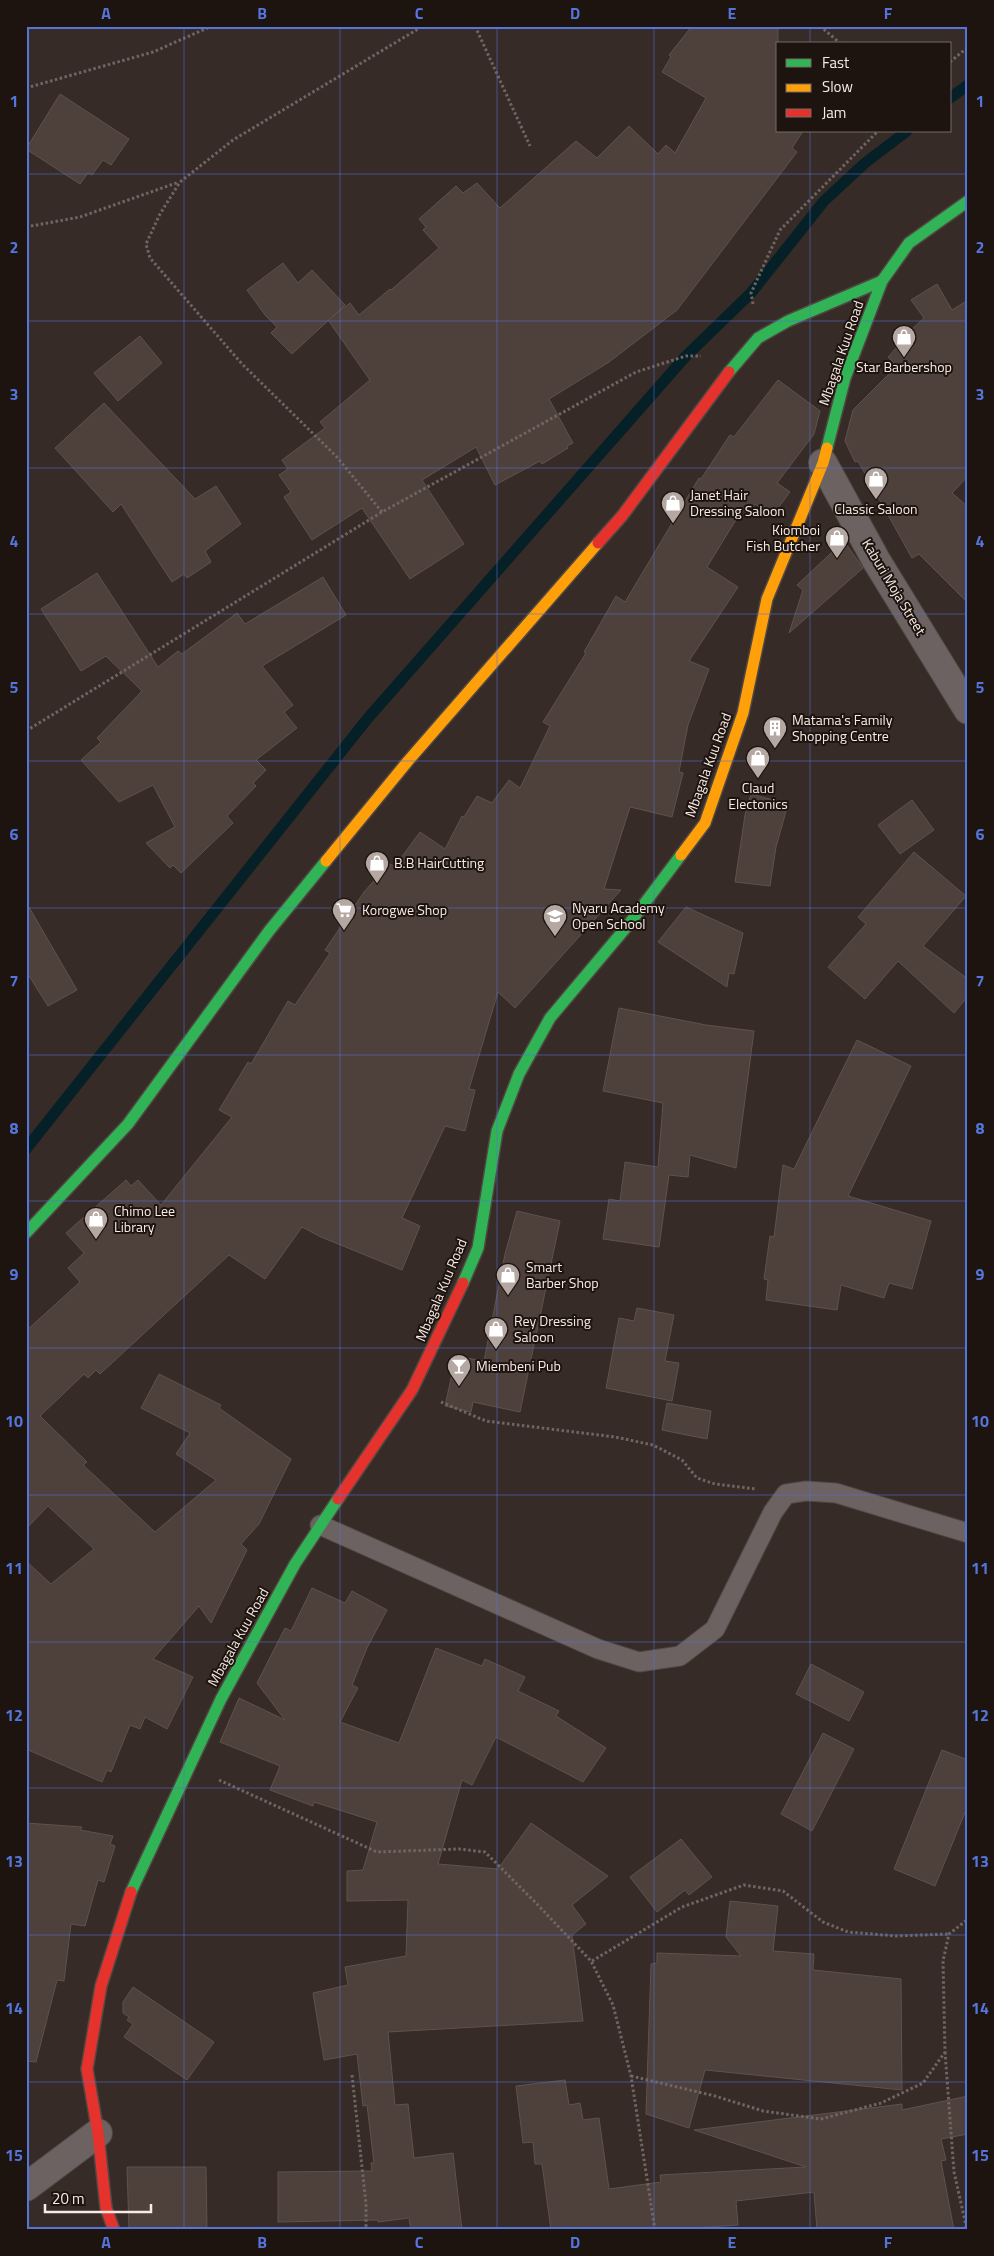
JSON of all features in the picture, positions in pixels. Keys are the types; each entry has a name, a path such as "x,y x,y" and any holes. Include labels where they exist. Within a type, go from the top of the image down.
{"street":[{"name":"Mbagala Kuu Road","path":"114,2230 106,2208 98,2134 87,2069 101,1986 133,1886 221,1699 295,1564 412,1390 478,1248 497,1131 519,1074 550,1018 629,924 705,823 743,712 767,599 823,463 845,378 882,281 909,243 968,201"},
{"path":"26,1233 128,1124 269,931 408,762 622,516 741,356 758,338 788,321 882,281"},
{"name":"Kaburi Moja Street","path":"823,463 876,560 968,710"},
{"path":"26,2187 98,2134"}],"lane":[{"path":"320,1525 598,1649 639,1662 680,1656 715,1629 773,1512 786,1494 806,1491 836,1493 968,1533"}],"path":[{"path":"26,88 153,52 212,26"},
{"path":"26,227 80,217 180,182 233,140 422,26"},
{"path":"475,26 530,146"},
{"path":"820,26 839,42"},
{"path":"952,60 968,46"},
{"path":"758,338 751,293 780,230 877,132"},
{"path":"180,182 160,214 146,244 150,258 242,364 336,456 382,512"},
{"path":"26,731 382,512 636,372 686,356 741,356"},
{"path":"412,1390 486,1421 615,1437 653,1444 682,1460 697,1478 715,1484 741,1486 786,1494"},
{"path":"190,1766 377,1852 459,1849 485,1852 592,1961 613,2004 631,2076 655,2230"},
{"path":"592,1961 682,1907 744,1885 783,1891 823,1922 848,1932 896,1936 949,1934 968,1919"},
{"path":"949,1934 943,1961 945,2052 954,2172 967,2230"},
{"path":"631,2076 715,2096 763,2110 821,2119 881,2103 923,2083 945,2052"},
{"path":"352,2075 366,2204 366,2230"}],"building":[{"path":"692,26 778,26 778,42 776,42 776,132 802,132 792,148 797,152 677,310 609,362 549,399 573,443 567,446 568,448 542,464 540,461 495,485 476,447 422,480 464,544 410,579 362,508 312,540 284,497 291,492 279,475 288,469 282,460 325,428 320,422 370,380 328,320 350,303 359,315 439,248 423,230 426,227 419,219 456,186 463,193 477,183 500,208 576,141 597,158 629,126 658,154 666,145 675,153 706,98 662,72 671,57 669,55"},
{"path":"60,94 129,139 111,165 103,160 92,175 88,173 80,184 26,149"},
{"path":"283,263 298,283 312,270 345,305 292,354 271,333 277,327 265,315 247,290"},
{"path":"937,284 952,310 968,300 968,476 952,493 968,507 968,603 919,554 912,558 858,461 855,462 845,441 853,410 897,366 888,357 900,344 898,342 924,318 911,300"},
{"path":"140,336 162,363 118,401 94,373"},
{"path":"778,380 820,411 814,434 777,483 790,492 772,516 755,504 748,514 742,510 707,567 738,587 689,661 709,669 688,725 679,772 683,773 672,817 630,807 604,889 621,890 515,1008 498,992 469,1089 475,1090 465,1131 445,1126 402,1218 420,1226 402,1270 321,1237 302,1227 265,1279 229,1255 100,1374 96,1370 88,1378 84,1374 40,1416 87,1462 83,1465 155,1532 216,1480 176,1454 190,1433 141,1408 159,1374 221,1405 219,1408 291,1459 259,1524 241,1544 247,1550 211,1623 199,1606 153,1659 193,1677 167,1729 145,1717 140,1729 130,1725 111,1772 107,1770 102,1782 26,1749 26,1561 51,1584 94,1549 48,1506 26,1529 26,1331 80,1282 68,1268 84,1253 66,1233 126,1180 131,1186 138,1180 161,1205 232,1117 219,1110 248,1062 251,1064 288,1001 295,1005 330,953 325,950 364,892 389,864 395,866 420,832 445,849 462,816 464,817 477,796 492,803 509,780 520,788 550,726 543,722 586,653 584,652 616,596 625,602 699,478 701,479 730,435 734,437"},
{"path":"104,403 195,499 216,486 241,524 205,551 211,562 187,578 184,574 172,582 121,504 113,512 55,448"},
{"path":"844,541 863,568 789,633 803,590 797,585"},
{"path":"97,573 158,667 178,651 182,654 237,613 245,624 323,577 346,615 262,666 293,705 284,712 297,728 256,760 266,770 253,783 256,786 227,816 233,823 181,873 173,865 170,868 146,843 175,827 153,785 119,802 81,760 101,742 97,738 142,691 106,656 81,671 41,609"},
{"path":"751,794 788,804 776,847 770,886 735,882 745,815"},
{"path":"912,800 934,830 900,854 878,825"},
{"path":"914,852 966,896 923,946 968,979 968,996 954,1013 898,961 865,999 828,967 866,924 858,917"},
{"path":"26,902 77,990 48,1006 26,971"},
{"path":"686,907 743,933 734,974 729,973 727,987 658,942"},
{"path":"619,1008 706,1025 754,1031 736,1168 690,1155 688,1177 669,1175 659,1247 603,1239 609,1199 620,1201 625,1162 658,1167 663,1103 603,1091"},
{"path":"857,1040 911,1066 848,1196 931,1221 912,1289 889,1283 884,1298 841,1285 837,1310 766,1300 768,1280 764,1279 770,1236 774,1237 783,1165 794,1169"},
{"path":"517,1211 560,1221 520,1412 473,1402 471,1412 445,1406 456,1356 484,1361 505,1254"},
{"path":"637,1308 674,1315 665,1361 679,1363 672,1401 606,1388 619,1318 634,1321"},
{"path":"667,1403 711,1411 707,1439 662,1430"},
{"path":"312,1588 345,1603 352,1591 387,1610 367,1648 352,1685 358,1688 340,1722 399,1743 436,1648 482,1666 485,1659 525,1677 518,1691 559,1711 556,1716 606,1748 583,1782 496,1737 472,1785 462,1780 438,1864 498,1869 531,1823 608,1876 572,1905 586,1924 572,1935 583,2021 388,2032 395,2105 408,2104 414,2158 453,2153 462,2230 411,2230 409,2218 378,2222 378,2220 278,2222 278,2172 372,2171 371,2163 374,2163 367,2105 363,2106 357,2054 324,2060 313,1993 348,1985 345,1967 406,1956 408,1900 347,1901 347,1871 363,1870 377,1822 314,1802 313,1806 270,1790 280,1766 220,1742 239,1698 285,1720 257,1683 285,1628 291,1631"},
{"path":"811,1664 864,1692 849,1721 796,1694"},
{"path":"823,1733 854,1749 812,1831 781,1814"},
{"path":"942,1750 968,1760 968,1805 935,1886 894,1869"},
{"path":"26,1823 82,1827 80,1830 113,1836 110,1844 115,1846 104,1882 98,1880 85,1926 71,1924 64,1981 57,1980 36,2062 26,2061"},
{"path":"681,1839 712,1877 689,1895 685,1890 657,1912 630,1877"},
{"path":"730,1901 778,1906 773,1951 814,1954 813,1970 901,1979 902,2090 705,2070 689,2128 646,2114 651,1964 657,1963 657,1953 741,1956 726,1937"},
{"path":"133,1987 214,2042 187,2080 124,2037 133,2024 127,2020 129,2017 123,2013 123,2002"},
{"path":"565,2080 569,2105 580,2103 583,2120 599,2118 609,2189 661,2182 660,2175 806,2167 694,2130 902,2104 902,2110 968,2096 968,2134 941,2139 946,2160 941,2161 954,2230 817,2230 814,2192 736,2201 738,2225 662,2230 551,2230 542,2164 535,2164 533,2142 523,2143 516,2086"},
{"path":"127,2167 206,2167 207,2230 129,2230"}],"waterway":[{"path":"952,97 968,85"},
{"path":"26,1149 368,718 686,356 751,293 824,201 865,163 906,132"}],"traffic: fast":[{"path":"827,448 845,378 882,281 909,243 968,201"},
{"path":"729,372 758,338 788,321 882,281"},
{"path":"463,1283 478,1248 497,1131 519,1074 550,1018 629,924 681,855"},
{"path":"26,1233 128,1124 269,931 326,861"},
{"path":"131,1892 221,1699 295,1564 338,1499"}],"traffic: slow":[{"path":"681,855 705,823 743,713 767,599 823,463 827,448"},
{"path":"326,861 408,761 598,543"}],"traffic: jam":[{"path":"598,543 622,516 729,372"},
{"path":"338,1499 412,1390 463,1283"},
{"path":"114,2230 106,2208 98,2133 87,2069 101,1986 131,1892"}],"place":[{"name":"Star Barbershop","path":"904,358"},
{"name":"Classic Saloon","path":"876,500"},
{"name":"Janet Hair Dressing Saloon","path":"673,524"},
{"name":"Kiomboi Fish Butcher","path":"837,559"},
{"name":"Matama's Family Shopping Centre","path":"775,749"},
{"name":"Claud Electonics","path":"758,779"},
{"name":"B.B HairCutting","path":"377,884"},
{"name":"Korogwe Shop","path":"344,931"},
{"name":"Nyaru Academy Open School","path":"555,937"},
{"name":"Chimo Lee Library","path":"96,1240"},
{"name":"Smart Barber Shop","path":"508,1296"},
{"name":"Rey Dressing Saloon","path":"496,1350"},
{"name":"Miembeni Pub","path":"459,1387"}]}
